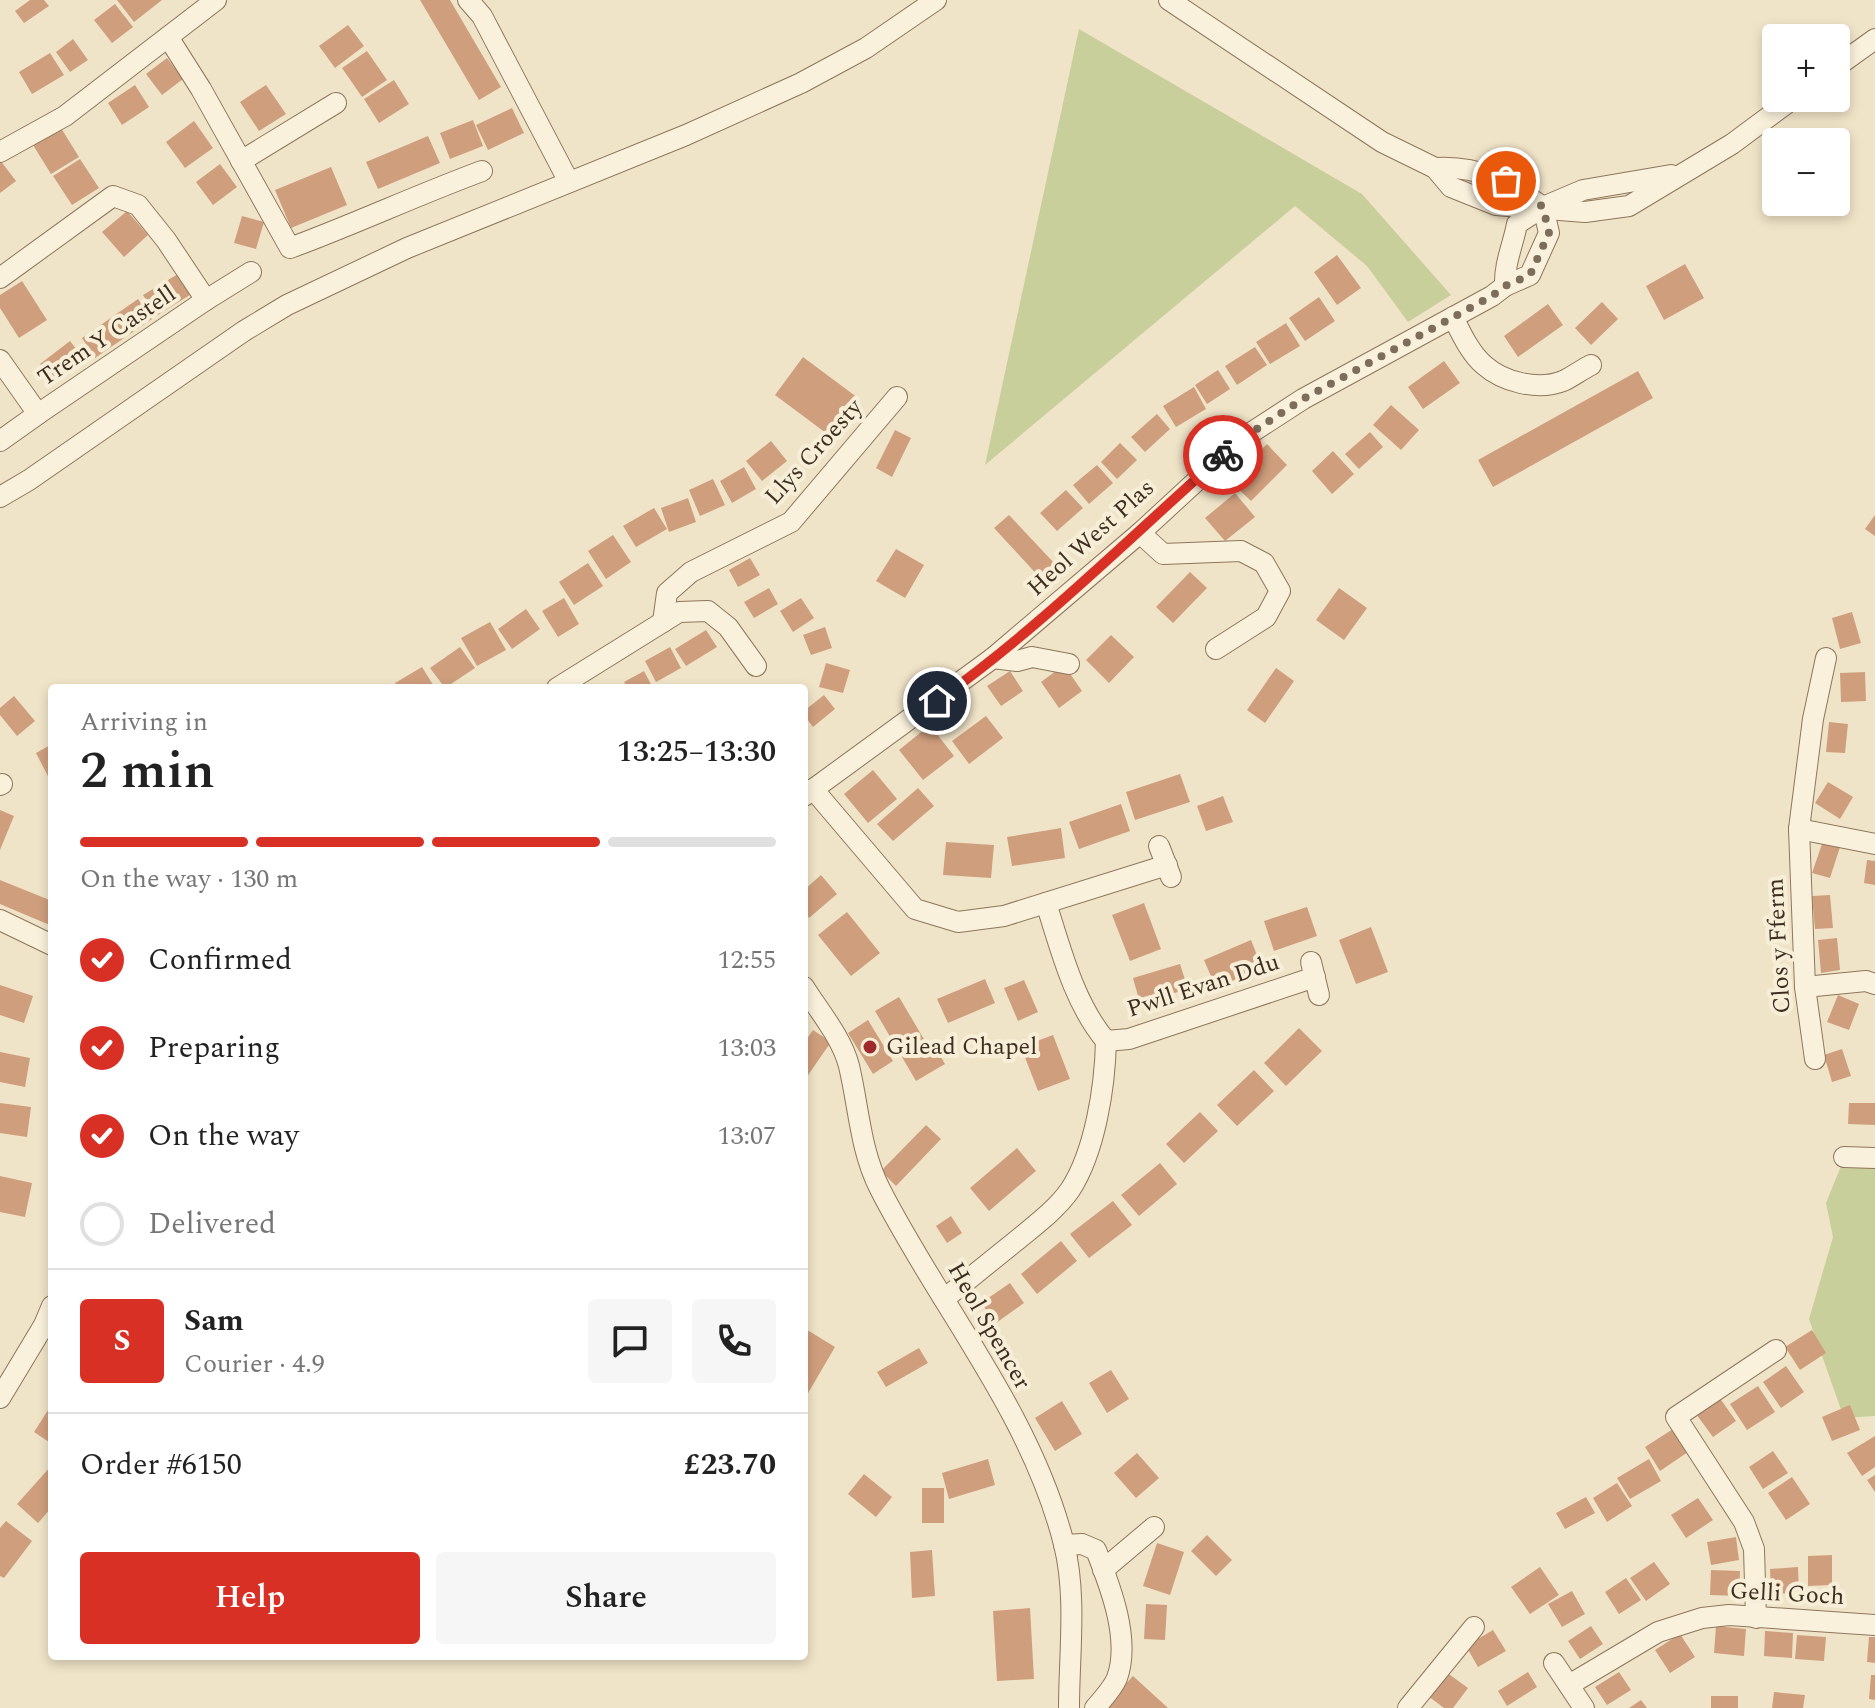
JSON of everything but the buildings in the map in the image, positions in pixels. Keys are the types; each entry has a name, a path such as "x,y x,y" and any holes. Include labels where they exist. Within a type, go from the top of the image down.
{"street":[{"path":"0,152 65,116 216,0"},
{"path":"468,0 482,16 569,182"},
{"path":"0,497 287,305 407,248 686,135 801,83 866,48 936,0"},
{"path":"1169,0 1382,142 1435,168 1460,166 1506,181 1543,207 1585,212 1629,206 1732,144 1775,112"},
{"path":"168,37 290,248 482,171"},
{"path":"1850,57 1875,39"},
{"path":"241,161 336,103"},
{"name":"Trem Y Castell","path":"0,278 113,196 138,205 206,300"},
{"path":"1505,286 1504,269 1517,224 1543,207"},
{"name":"Heol West Plas","path":"808,793 993,658 1140,533 1243,438 1317,392 1530,275 1549,233 1543,207"},
{"name":"Trem Y Castell","path":"0,441 251,272"},
{"path":"1453,317 1484,366 1513,381 1538,386 1561,382 1591,365"},
{"name":"Trem Y Castell","path":"0,360 38,414"},
{"name":"Llys Croesty","path":"663,622 667,593 691,572 791,522 897,397"},
{"path":"1140,533 1163,554 1241,551 1264,563 1280,591 1266,617 1216,649"},
{"path":"568,684 679,612 708,611 728,627 756,666"},
{"path":"993,658 1017,661 1032,657 1069,664"},
{"name":"Clos y Fferm","path":"1815,1059 1805,987 1799,829 1813,719 1826,658"},
{"path":"808,793 915,909 958,922 1004,916 1169,871 1159,846"},
{"path":"1799,829 1875,844"},
{"name":"Pwll Evan Ddu","path":"944,1299 1052,1211 1069,1192 1083,1167 1091,1140 1106,1060 1106,1041 1097,1030 1066,966 1046,903"},
{"path":"0,920 48,943"},
{"name":"Pwll Evan Ddu","path":"1106,1041 1129,1039 1315,978"},
{"path":"1805,987 1866,981 1875,984"},
{"name":"Heol Spencer","path":"808,993 849,1063 865,1155 879,1188 991,1378 1036,1463 1064,1545 1070,1588 1069,1708"},
{"path":"1844,1157 1875,1158"},
{"path":"0,1398 48,1316"},
{"path":"1756,1618 1754,1549 1744,1522 1676,1417 1776,1350"},
{"path":"1103,1570 1154,1527"},
{"path":"1064,1545 1082,1544 1096,1550 1119,1625 1121,1651 1117,1679 1095,1708"},
{"name":"Gelli Goch","path":"1569,1685 1658,1632 1702,1618 1729,1615 1875,1625"},
{"path":"1408,1708 1474,1627"},
{"path":"1554,1663 1584,1708"}],"green space":[{"path":"1079,29 1362,194 1451,295 1408,322 1367,266 1295,206 985,465"},
{"path":"1841,1166 1875,1167 1875,1416 1844,1418 1809,1319 1833,1237 1826,1203"}],"way so far":[{"path":"1223,455 1243,438 1303,399 1530,275 1549,233 1543,207 1506,181"}],"place":[{"name":"Gilead Chapel","path":"870,1047"}],"route":[{"path":"937,701 993,658 1140,533 1223,455"}]}
